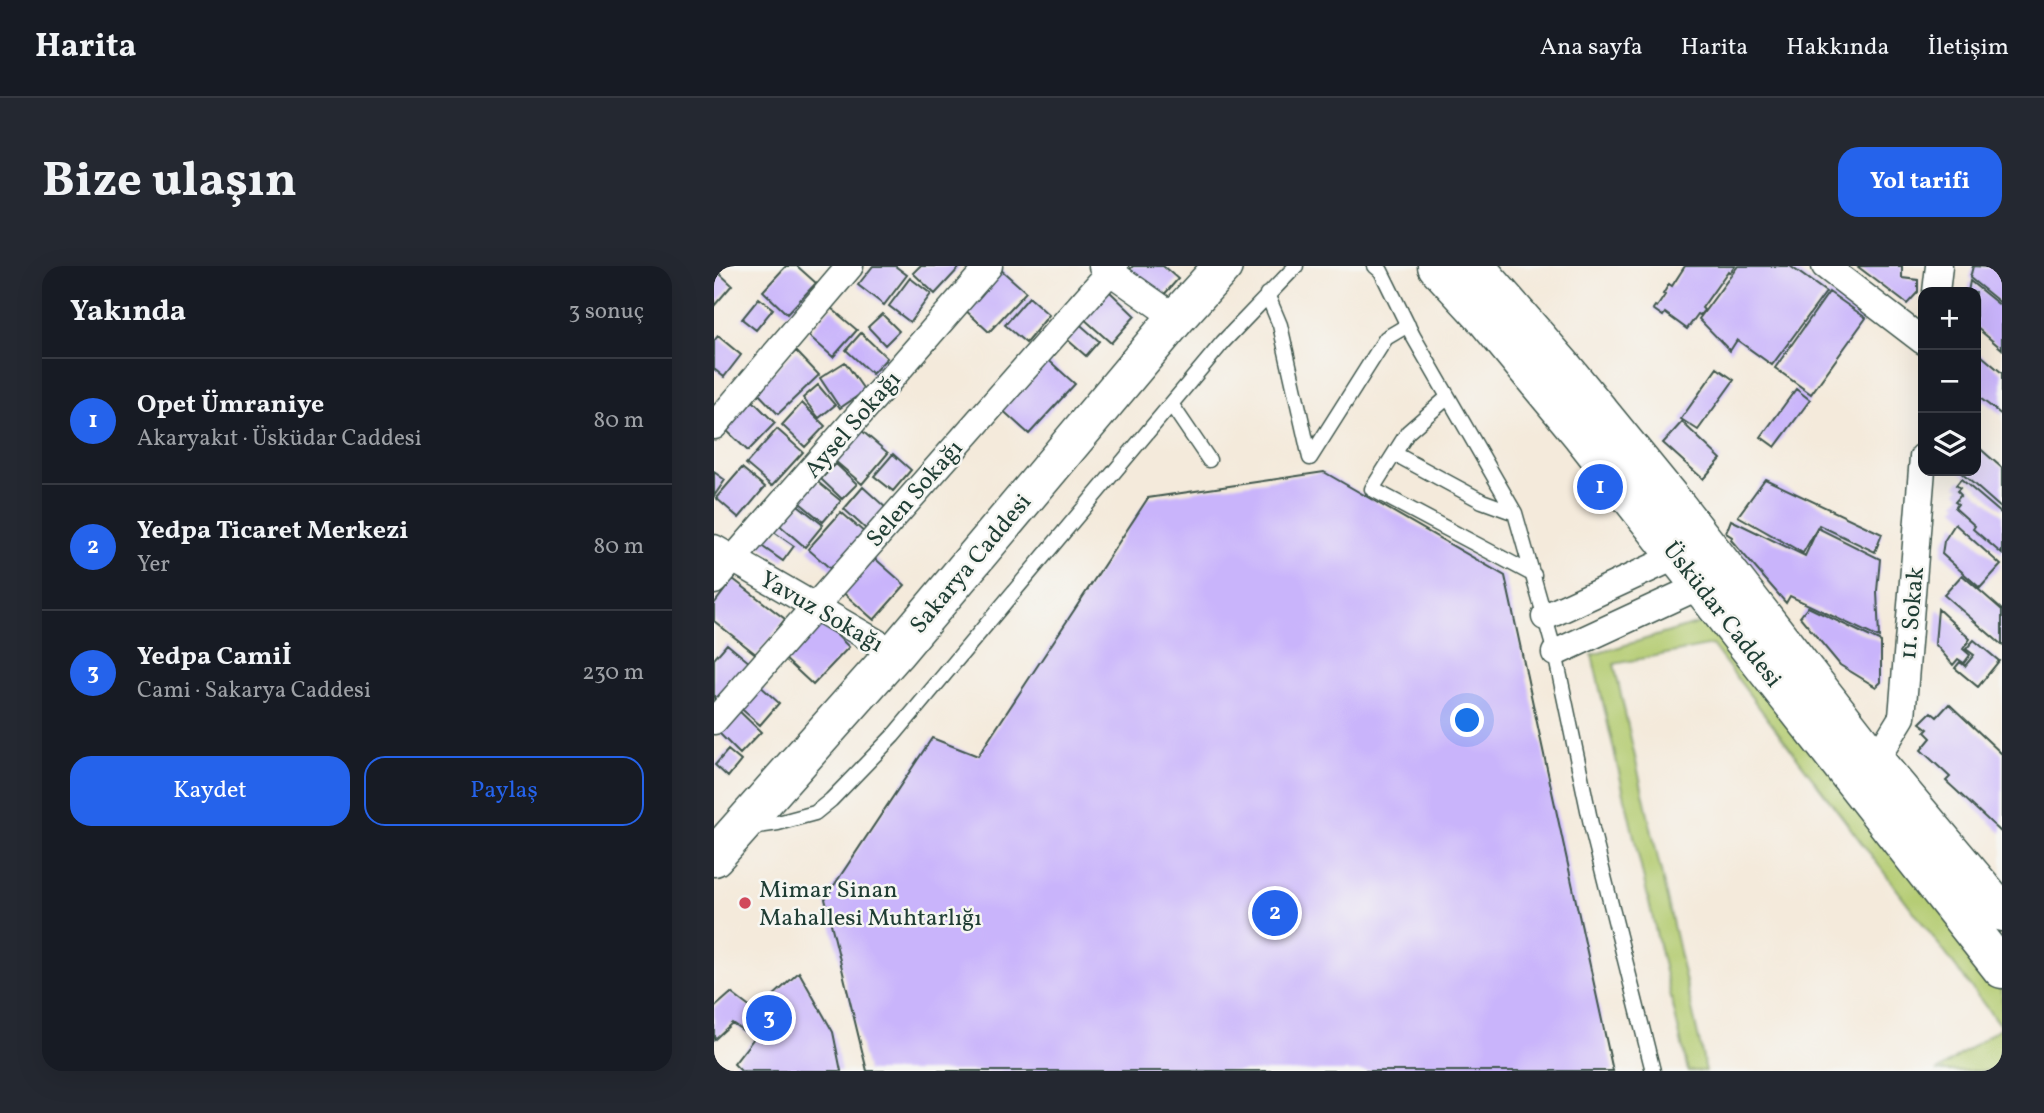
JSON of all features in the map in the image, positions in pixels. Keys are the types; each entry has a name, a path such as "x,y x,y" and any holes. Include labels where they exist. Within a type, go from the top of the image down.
{"main road":[{"name":"Sakarya Caddesi","path":"714,857 895,653 1176,318 1223,266"},
{"name":"Üsküdar Caddesi","path":"1437,266 1689,547"},
{"name":"Üsküdar Caddesi","path":"1475,266 1562,366 1714,579 1989,914"},
{"name":"Üsküdar Caddesi","path":"1714,579 1875,761 1989,914 2002,969"}],"street":[{"path":"714,426 850,266"},
{"name":"Aysel Sokağı","path":"714,581 724,554 989,266"},
{"path":"1825,266 1918,337"},
{"path":"1937,287 1939,266"},
{"path":"1109,268 1176,318"},
{"name":"Selen Sokağı","path":"714,721 1109,268"},
{"name":"11. Sokak","path":"1875,761 1902,717 1921,476"},
{"path":"1545,617 1689,547"},
{"name":"Yavuz Sokağı","path":"724,554 895,653"},
{"path":"1555,653 1714,579"}],"lane":[{"path":"739,829 778,823 815,813 831,800 893,736 1171,404 1267,294 1296,266"},
{"path":"1375,266 1381,271 1408,325 1515,513 1555,653 1592,829 1653,1071"},
{"path":"1267,294 1280,325 1310,458 1386,338 1408,325"},
{"path":"1448,397 1408,432 1372,489 1534,575"},
{"path":"1171,404 1209,460"},
{"path":"1395,454 1482,501 1515,513"}],"green space":[{"path":"1713,619 2002,985 2002,1069 1937,1071 2001,1027 1712,645 1614,664 1706,1071 1688,1071 1592,655"}],"building":[{"path":"786,266 797,266 816,283 787,314 763,291"},
{"path":"873,266 895,266 907,275 884,305 858,285"},
{"path":"920,266 960,267 935,294 913,273"},
{"path":"1133,266 1163,266 1178,279 1161,298 1129,270"},
{"path":"1685,266 1735,266 1730,273 1728,271 1702,308 1704,310 1687,329 1665,313 1663,316 1653,309"},
{"path":"1738,266 1790,266 1826,292 1772,365 1737,340 1730,351 1699,319"},
{"path":"1857,266 1902,266 1902,278 1918,280 1918,292 1907,304"},
{"path":"1973,266 2002,268 2002,304 1970,278"},
{"path":"999,268 1026,292 989,332 963,308"},
{"path":"719,273 732,285 714,306 714,279"},
{"path":"910,278 931,294 910,322 889,306"},
{"path":"1108,290 1135,316 1111,343 1083,318"},
{"path":"1981,290 2002,307 2002,349 1981,331"},
{"path":"1829,292 1866,318 1811,394 1775,368"},
{"path":"1029,297 1049,315 1026,343 1005,325"},
{"path":"759,298 773,309 756,330 742,319"},
{"path":"831,308 857,330 833,357 808,335"},
{"path":"882,314 899,331 885,345 868,327"},
{"path":"1075,320 1099,341 1086,356 1062,335"},
{"path":"861,333 887,358 872,374 846,350"},
{"path":"718,336 741,355 724,377 714,369 714,341"},
{"path":"796,351 819,375 778,414 755,390"},
{"path":"1981,355 2002,373 2002,415 1981,399"},
{"path":"1044,356 1075,384 1029,434 999,407"},
{"path":"845,362 865,391 840,408 820,378"},
{"path":"1717,368 1734,380 1698,430 1681,419"},
{"path":"818,385 835,405 819,418 803,398"},
{"path":"1796,389 1810,400 1775,447 1761,437"},
{"path":"751,399 775,423 748,451 723,427"},
{"path":"802,403 825,426 805,447 782,425"},
{"path":"1682,422 1721,459 1703,479 1663,443"},
{"path":"777,429 803,452 772,486 746,464"},
{"path":"861,430 888,453 862,484 835,461"},
{"path":"1981,449 2002,468 2002,509 1965,476 1981,476"},
{"path":"893,454 911,470 893,491 874,476"},
{"path":"836,464 857,484 842,499 821,479"},
{"path":"742,468 765,487 739,518 716,498"},
{"path":"714,472 725,480 714,496"},
{"path":"1324,472 1505,576 1613,1071 867,1071 825,899 932,738 978,756 1148,498"},
{"path":"813,478 841,501 823,522 795,499"},
{"path":"1765,479 1882,534 1875,552 1819,525 1803,553 1738,516"},
{"path":"1961,479 2002,514 2002,554 1973,529 1975,526 1955,508 1958,504 1955,502 1961,495 1957,491 1960,488 1956,485"},
{"path":"863,487 886,508 867,530 844,509"},
{"path":"794,502 823,525 805,547 777,523"},
{"path":"841,512 865,533 833,571 808,549"},
{"path":"1731,520 1805,556 1818,528 1880,559 1877,591 1879,638 1790,596 1786,603 1726,533"},
{"path":"1955,524 2001,565 1980,588 1942,554 1944,541"},
{"path":"771,530 794,546 783,561 760,545"},
{"path":"871,555 905,585 874,620 840,590"},
{"path":"1962,575 2002,610 2002,645 1944,595"},
{"path":"733,579 785,619 757,655 714,621 714,604"},
{"path":"1808,607 1881,642 1881,682 1876,687 1840,665 1800,617"},
{"path":"1938,609 1970,639 1963,649 1970,655 1964,663 1958,659 1953,665 1935,644"},
{"path":"820,619 849,647 813,685 783,657"},
{"path":"1974,640 1999,661 1978,687 1955,668 1960,662 1965,666 1974,655 1966,649"},
{"path":"727,644 750,663 716,702 714,659"},
{"path":"757,683 779,703 760,725 737,705"},
{"path":"1949,704 2002,754 2002,833 1946,781 1950,777 1921,750 1931,738 1925,732 1928,729 1920,723 1931,712 1937,717"},
{"path":"736,708 761,732 740,754 715,729"},
{"path":"728,750 741,761 728,777 715,765"},
{"path":"799,972 833,1032 841,1071 741,1071 734,1064 754,1038 732,1023 714,1040 714,1008 731,993 756,1012"}],"place":[{"name":"Opet Ümraniye","path":"1600,487"},
{"name":"Mimar Sinan Mahallesi Muhtarlığı","path":"745,903"},
{"name":"Yedpa Ticaret Merkezi","path":"1275,913"},
{"name":"Yedpa Camiİ","path":"769,1018"}]}
